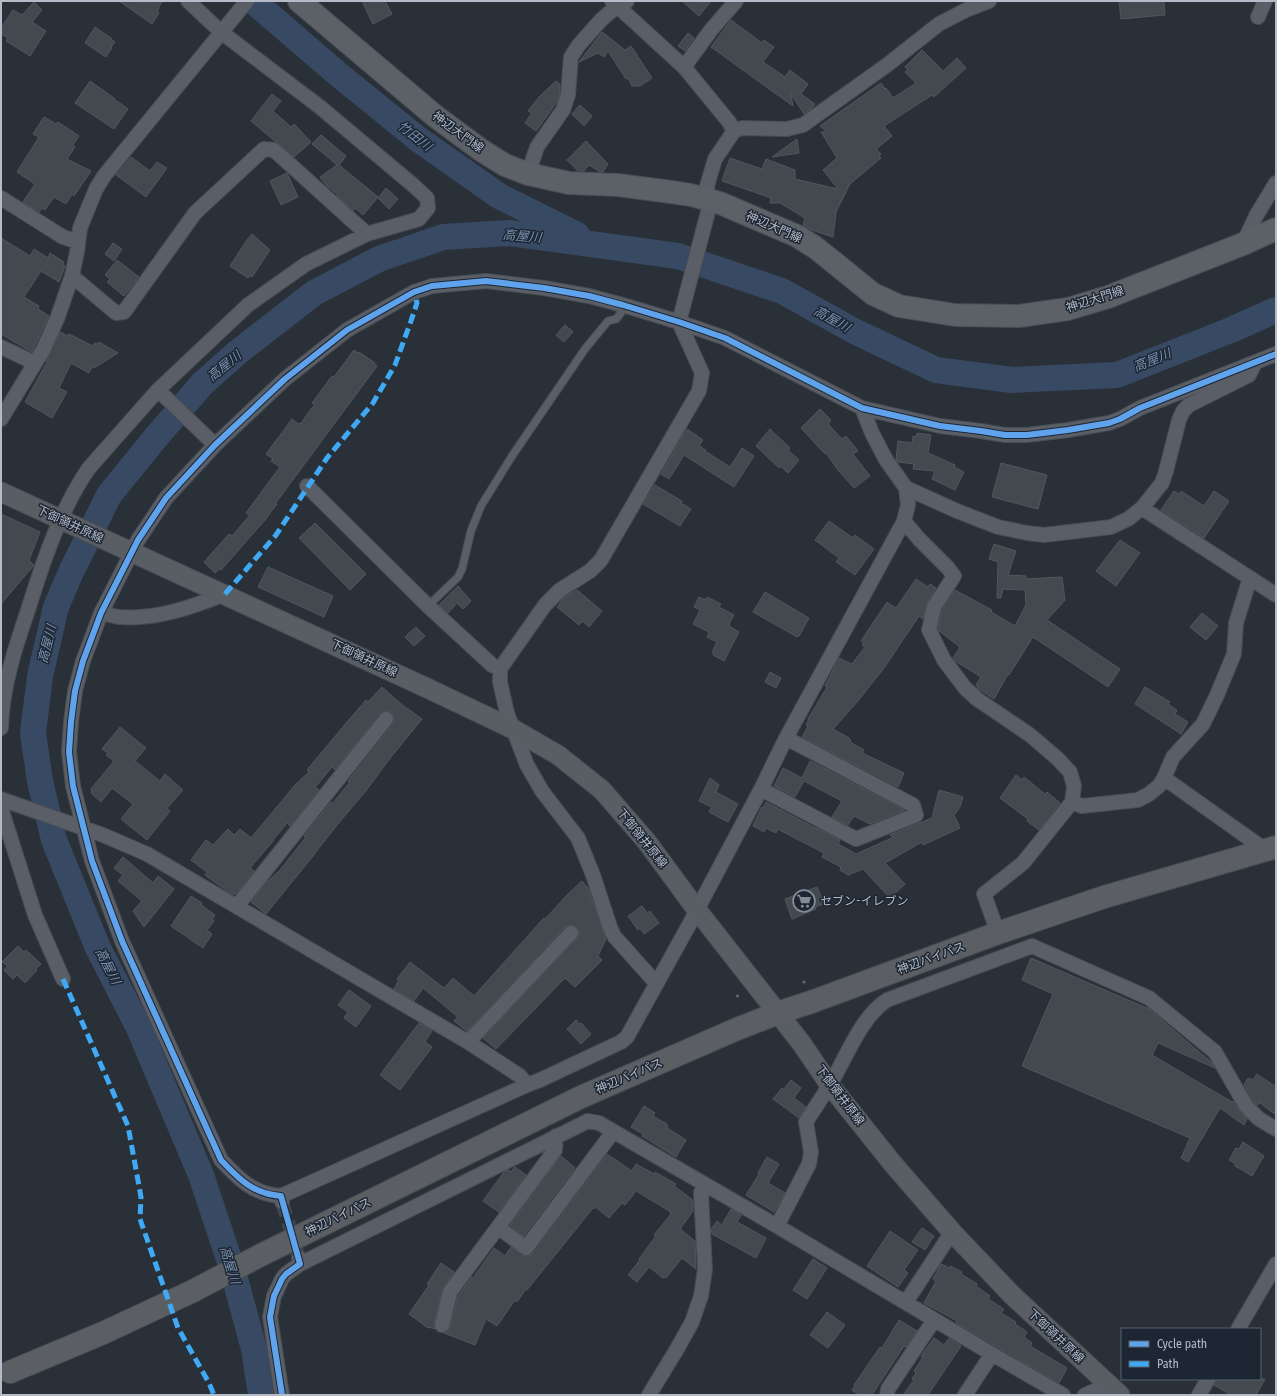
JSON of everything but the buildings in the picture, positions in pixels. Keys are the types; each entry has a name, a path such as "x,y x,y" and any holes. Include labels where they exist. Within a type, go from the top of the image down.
{"highway":[{"name":"神辺バイパス","path":"10,1372 103,1333 193,1291 259,1256 581,1097 737,1029 945,952 1104,897 1270,848"}],"main road":[{"name":"神辺大門線","path":"299,1 435,116 481,150 505,165 528,174 569,183 618,185 691,195 709,204 797,236 816,248 873,294 899,306 955,315 1019,316 1068,309 1108,297 1276,229"},
{"name":"下御領井原線","path":"1,492 225,594 513,729 558,755 602,790 647,842 697,910 802,1044 829,1084 893,1164 952,1232 1012,1295 1114,1390"}],"street":[{"path":"1,728 1,711 15,648 37,580 80,481 89,468 160,391 248,305 306,264 367,234 419,219 428,208 427,198 413,185 320,107 188,1"},
{"path":"1,419 43,350 58,318 72,276 80,228 96,189 104,176 247,1"},
{"path":"684,67 711,30 736,1"},
{"path":"656,983 614,936 593,875 578,838 542,791 527,765 507,712 500,682 500,669 544,605 560,590 590,571 601,560 699,391 702,373 680,320 709,204 707,186 715,159 734,131 742,128 787,129 803,125 887,65 964,6 989,1"},
{"path":"1258,17 1265,1"},
{"path":"528,174 537,147 563,110 568,95 571,57 582,41 619,3 684,67 729,122 734,131"},
{"path":"72,276 116,313 124,312 195,213 264,149 274,150 367,234"},
{"path":"1242,244 1256,216 1276,183"},
{"path":"1,198 63,237 78,242"},
{"path":"862,408 872,433 886,460 906,488 908,505 904,521 786,738 761,789 697,910 627,1037 621,1042 540,1080 281,1199 254,1190 240,1180 221,1160 122,941 92,861 80,827 73,786 70,752 71,722 83,661 101,612 127,550 138,540 166,498 211,441 285,379 347,330 414,292 432,286 486,281 544,288 589,296 680,320 725,338 862,408 882,414 940,426 1005,435 1027,435 1109,423 1140,408 1276,354"},
{"path":"1,347 35,363"},
{"path":"906,488 957,511 998,527 1033,534 1044,535 1111,527 1128,519 1142,508 1162,483 1179,420 1183,411 1189,405 1249,375 1256,363"},
{"path":"160,391 211,441"},
{"path":"308,486 428,606 492,665 500,669"},
{"path":"1142,508 1276,595"},
{"path":"904,521 954,576 934,608 929,630 944,660 965,688 977,699 1030,735 1058,759 1070,772 1074,786 1072,802 1023,863 984,894 998,933"},
{"path":"1072,802 1082,806 1138,800 1159,786 1173,757 1203,724 1234,654 1236,624 1250,578"},
{"path":"101,612 119,616 144,616 176,611 225,594"},
{"path":"237,906 386,719"},
{"path":"761,789 856,839 916,815 913,805 786,738"},
{"path":"1164,778 1270,848"},
{"path":"3,802 103,835 147,854 468,1042 520,1076 527,1085"},
{"path":"3,802 35,915 64,979"},
{"path":"468,1042 571,933"},
{"path":"777,1226 809,1164 811,1152 806,1122 868,1017 878,1005 887,1000 954,974 1032,946 1149,998 1214,1052 1246,1106 1259,1119 1276,1129"},
{"path":"945,952 954,974"},
{"path":"282,1395 270,1317 274,1296 282,1279 300,1261 588,1121 599,1123 1063,1395"},
{"path":"498,1227 526,1248 613,1132"},
{"path":"442,1325 450,1292 555,1150 556,1136"},
{"path":"649,1395 692,1322 701,1296 705,1269 701,1193 704,1184"},
{"path":"906,1302 952,1232"},
{"path":"1239,1328 1276,1264"},
{"path":"887,1395 888,1389 934,1320"},
{"path":"965,1395 992,1354"},
{"path":"1199,1395 1207,1380"},
{"path":"1085,1395 1114,1390"}],"lane":[{"path":"428,606 458,577 462,569 471,530 481,506 512,456 585,349 608,321 616,319 621,313 623,305"}],"path":[{"path":"736,996 741,996"}],"waterway":[{"name":"竹田川","path":"253,1 339,75 418,139 499,196 577,235"},
{"name":"高屋川","path":"261,1395 254,1349 233,1271 201,1175 138,1026 98,948 54,840 40,781 33,733 40,676 56,607 71,572 109,495 203,383 238,352 314,293 379,259 443,237 509,233 678,256 782,291 854,331 936,370 1012,380 1117,375 1231,330 1276,310"}],"tunnel":[{"path":"282,1202 299,1258"}],"marked path":[{"path":"225,594 276,535 327,458 373,403 395,365 417,303 414,292"},
{"path":"63,979 128,1126 141,1197 140,1219 178,1328 209,1383 214,1395"}],"cycle path":[{"path":"282,1395 270,1317 274,1296 282,1279 286,1274 300,1264 281,1196 271,1195 254,1189 221,1160 122,941 92,861 73,786 69,752 75,691 83,661 101,613 138,540 166,498 215,445 285,379 347,330 414,292 432,286 486,281 544,288 589,296 623,305 725,338 862,408 940,426 1005,435 1027,435 1109,423 1140,408 1276,354"}],"place":[{"name":"セブン-イレブン","path":"804,901"}]}
